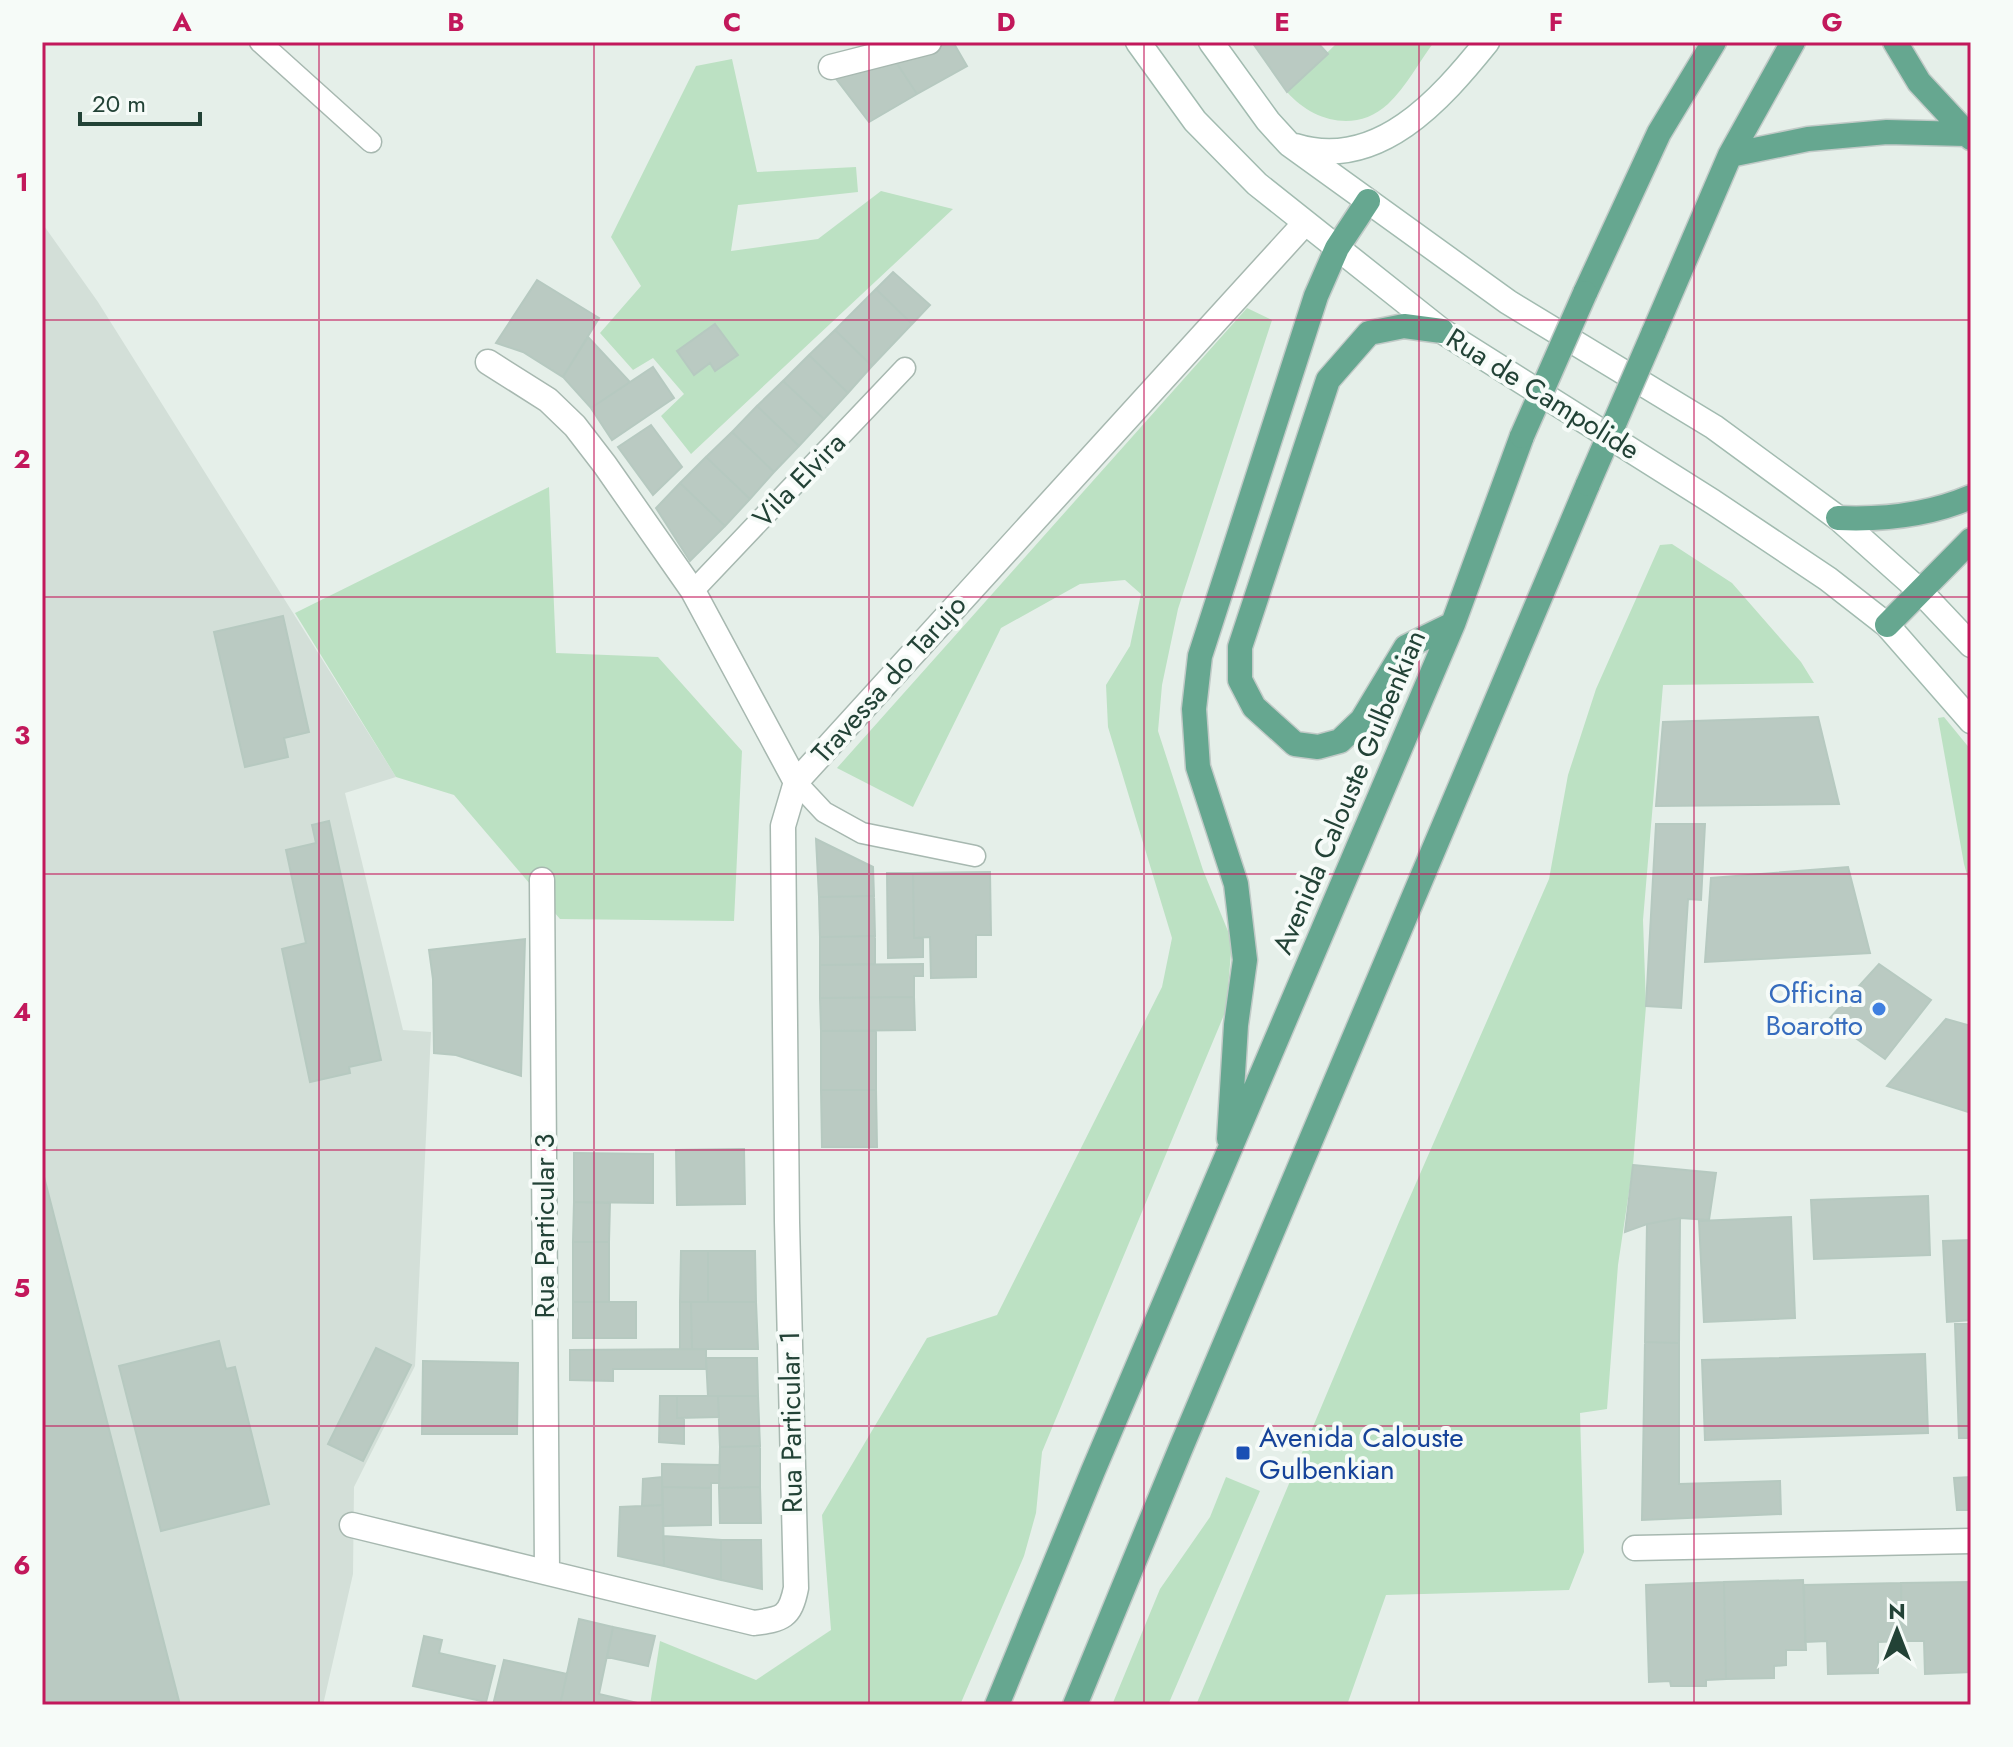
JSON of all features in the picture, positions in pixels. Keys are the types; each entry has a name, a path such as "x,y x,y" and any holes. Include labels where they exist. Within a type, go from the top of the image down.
{"main road":[{"name":"Avenida Calouste Gulbenkian","path":"997,1705 1093,1471 1453,624 1522,436 1659,133 1714,42"},
{"path":"1075,1705 1588,484 1730,155 1793,42"},
{"path":"1895,42 1919,82 1968,136"},
{"path":"1730,155 1808,139 1887,132 1968,136"},
{"path":"1228,1157 1236,1025 1245,960 1236,884 1198,767 1194,709 1200,656 1316,296 1337,248 1368,201"},
{"path":"1442,331 1404,326 1369,333 1328,380 1240,647 1240,680 1254,707 1295,744 1318,747 1340,741 1362,720 1406,647 1453,624"},
{"path":"1838,518 1870,519 1905,515 1952,505 1971,497"},
{"path":"1887,625 1971,540"}],"street":[{"path":"831,67 929,42"},
{"name":"Rua de Campolide","path":"1138,42 1195,121 1257,184 1442,331 1713,502 1828,579 1887,625 1971,721"},
{"path":"1211,42 1268,121 1289,144 1508,302 1714,427 1838,518 1920,591 1971,645"},
{"path":"1289,144 1310,151 1341,152 1377,141 1408,125 1448,90 1487,42"},
{"name":"Travessa do Tarujo","path":"488,362 548,400 575,426 605,465 693,591 796,782 1305,223"},
{"name":"Rua Particular 1","path":"352,1525 754,1623 779,1619 792,1608 796,1588 787,1222 783,826 796,782"},
{"name":"Rua Particular 3","path":"542,880 547,1572"},
{"path":"1635,1548 1971,1541"}],"lane":[{"path":"260,42 371,142"},
{"name":"Vila Elvira","path":"693,591 905,368"},
{"path":"796,782 824,812 862,833 975,856"}],"shaded area":[{"path":"42,223 98,302 396,777 345,793 403,1030 431,1032 415,1366 354,1487 353,1574 323,1705 42,1705"}],"green space":[{"path":"1338,42 1434,42 1388,104 1363,119 1349,121 1322,117 1309,111 1287,92"},
{"path":"732,59 757,172 856,167 858,192 738,205 731,251 818,239 881,191 953,209 691,454 661,416 684,394 653,358 633,370 600,333 641,286 611,237 696,66"},
{"path":"1247,308 1272,320 1178,609 1162,685 1158,731 1203,870 1232,941 1226,1010 1042,1452 1036,1513 1024,1556 960,1705 650,1705 660,1641 756,1680 831,1630 822,1515 927,1338 997,1315 1162,987 1172,938 1108,727 1106,685 1130,646 1141,594 1125,580 1080,584 1001,628 913,807 837,768"},
{"path":"549,487 556,653 658,657 742,751 734,921 560,919 454,795 396,777 295,613"},
{"path":"1672,544 1732,583 1801,662 1814,683 1663,685 1643,920 1646,1006 1633,1165 1618,1265 1607,1409 1580,1413 1584,1552 1569,1590 1386,1595 1347,1705 1196,1705 1399,1222 1549,879 1568,775 1596,689 1660,545"},
{"path":"1944,717 1971,750 1971,889 1938,718"},
{"path":"1226,1477 1260,1491 1168,1705 1112,1705 1160,1589 1210,1517"}],"building":[{"path":"953,42 967,66 917,94 894,59"},
{"path":"1252,42 1317,42 1328,54 1287,92"},
{"path":"894,59 917,94 869,122 834,76"},
{"path":"893,272 930,305 912,324 876,289"},
{"path":"537,280 599,318 563,377 523,352 496,343"},
{"path":"876,289 912,324 872,366 835,330"},
{"path":"715,324 738,355 715,371 710,363 694,375 677,351"},
{"path":"835,330 872,366 848,393 809,355"},
{"path":"588,337 630,382 591,408 563,377"},
{"path":"809,355 848,393 824,419 783,381"},
{"path":"653,367 674,398 612,440 591,408"},
{"path":"783,381 824,419 799,446 757,406"},
{"path":"757,406 799,446 774,472 732,432"},
{"path":"651,425 682,467 653,495 618,447"},
{"path":"732,432 774,472 750,499 706,457"},
{"path":"706,457 750,499 725,526 680,483"},
{"path":"680,483 725,526 690,561 656,508"},
{"path":"283,616 309,732 284,738 288,757 245,767 214,632"},
{"path":"1818,717 1839,804 1656,806 1663,722"},
{"path":"329,821 381,1060 349,1067 350,1073 310,1082 282,949 306,943 286,850 316,843 312,825"},
{"path":"1656,824 1705,824 1701,900 1688,899 1681,1008 1646,1006"},
{"path":"816,839 873,867 874,896 819,897"},
{"path":"1848,867 1870,953 1705,962 1711,878"},
{"path":"990,872 991,935 976,935 976,977 931,978 930,937 914,938 913,873"},
{"path":"887,873 913,873 914,938 923,938 923,957 888,958"},
{"path":"874,896 875,936 820,937 819,897"},
{"path":"875,936 875,964 820,965 820,937"},
{"path":"525,939 521,1076 456,1055 434,1053 433,979 429,950"},
{"path":"923,964 923,976 914,976 914,997 820,998 820,965"},
{"path":"1879,964 1931,1000 1885,1059 1829,1019"},
{"path":"914,997 915,1030 821,1031 820,998"},
{"path":"1946,1019 1971,1026 1971,1113 1887,1086"},
{"path":"821,1031 876,1031 876,1090 821,1090"},
{"path":"821,1090 876,1090 877,1147 822,1147"},
{"path":"744,1149 745,1204 677,1205 676,1150"},
{"path":"574,1153 653,1154 653,1203 574,1202"},
{"path":"1633,1165 1716,1173 1709,1220 1680,1218 1625,1232"},
{"path":"42,1169 180,1705 42,1705"},
{"path":"1928,1196 1930,1255 1814,1259 1811,1200"},
{"path":"574,1202 610,1203 609,1242 573,1242"},
{"path":"1791,1217 1795,1318 1704,1322 1699,1221"},
{"path":"1680,1218 1679,1343 1645,1342 1647,1224"},
{"path":"1971,1240 1971,1320 1947,1322 1943,1241"},
{"path":"573,1242 609,1242 609,1302 573,1302"},
{"path":"681,1251 708,1251 708,1302 680,1302"},
{"path":"708,1251 755,1251 756,1302 708,1302"},
{"path":"573,1302 636,1302 636,1338 573,1338"},
{"path":"680,1302 691,1302 692,1349 680,1349"},
{"path":"691,1302 756,1302 758,1349 692,1349"},
{"path":"1955,1324 1971,1324 1971,1438 1959,1438"},
{"path":"219,1341 226,1369 235,1367 269,1504 161,1531 119,1366"},
{"path":"1645,1342 1679,1343 1679,1484 1780,1481 1781,1514 1642,1520"},
{"path":"376,1348 411,1365 363,1461 328,1444"},
{"path":"706,1349 706,1369 613,1369 613,1381 570,1380 570,1350"},
{"path":"1925,1354 1928,1433 1705,1440 1702,1360"},
{"path":"706,1358 757,1358 758,1396 708,1396"},
{"path":"423,1361 518,1363 517,1434 422,1434"},
{"path":"660,1396 677,1396 677,1418 684,1418 684,1444 659,1442"},
{"path":"677,1396 718,1396 719,1417 677,1418"},
{"path":"718,1396 758,1396 760,1446 720,1447"},
{"path":"760,1446 760,1487 719,1488 720,1447"},
{"path":"662,1464 720,1465 719,1483 711,1483 711,1488 662,1487"},
{"path":"662,1477 663,1505 642,1506 643,1479"},
{"path":"1971,1477 1971,1510 1957,1510 1954,1478"},
{"path":"662,1487 711,1488 711,1525 663,1526"},
{"path":"760,1487 761,1523 720,1523 719,1488"},
{"path":"663,1505 664,1566 618,1556 620,1507"},
{"path":"663,1536 721,1540 721,1580 664,1566"},
{"path":"721,1540 761,1540 762,1589 721,1580"},
{"path":"1803,1580 1806,1650 1786,1650 1786,1665 1774,1666 1774,1678 1726,1679 1724,1582"},
{"path":"1724,1582 1726,1679 1706,1680 1706,1686 1671,1686 1670,1681 1649,1682 1646,1585"},
{"path":"1971,1582 1971,1672 1925,1674 1924,1641 1902,1641 1901,1583"},
{"path":"1901,1583 1902,1641 1878,1642 1878,1673 1828,1674 1827,1641 1805,1642 1804,1585"},
{"path":"579,1619 613,1627 599,1694 646,1705 560,1705"},
{"path":"613,1627 655,1636 648,1666 607,1657"},
{"path":"424,1636 442,1640 439,1653 495,1666 486,1702 413,1686"},
{"path":"504,1660 567,1674 560,1705 493,1705"}],"place":[{"name":"Officina Boarotto","path":"1879,1009"},
{"name":"Avenida Calouste Gulbenkian","path":"1243,1453"}]}
